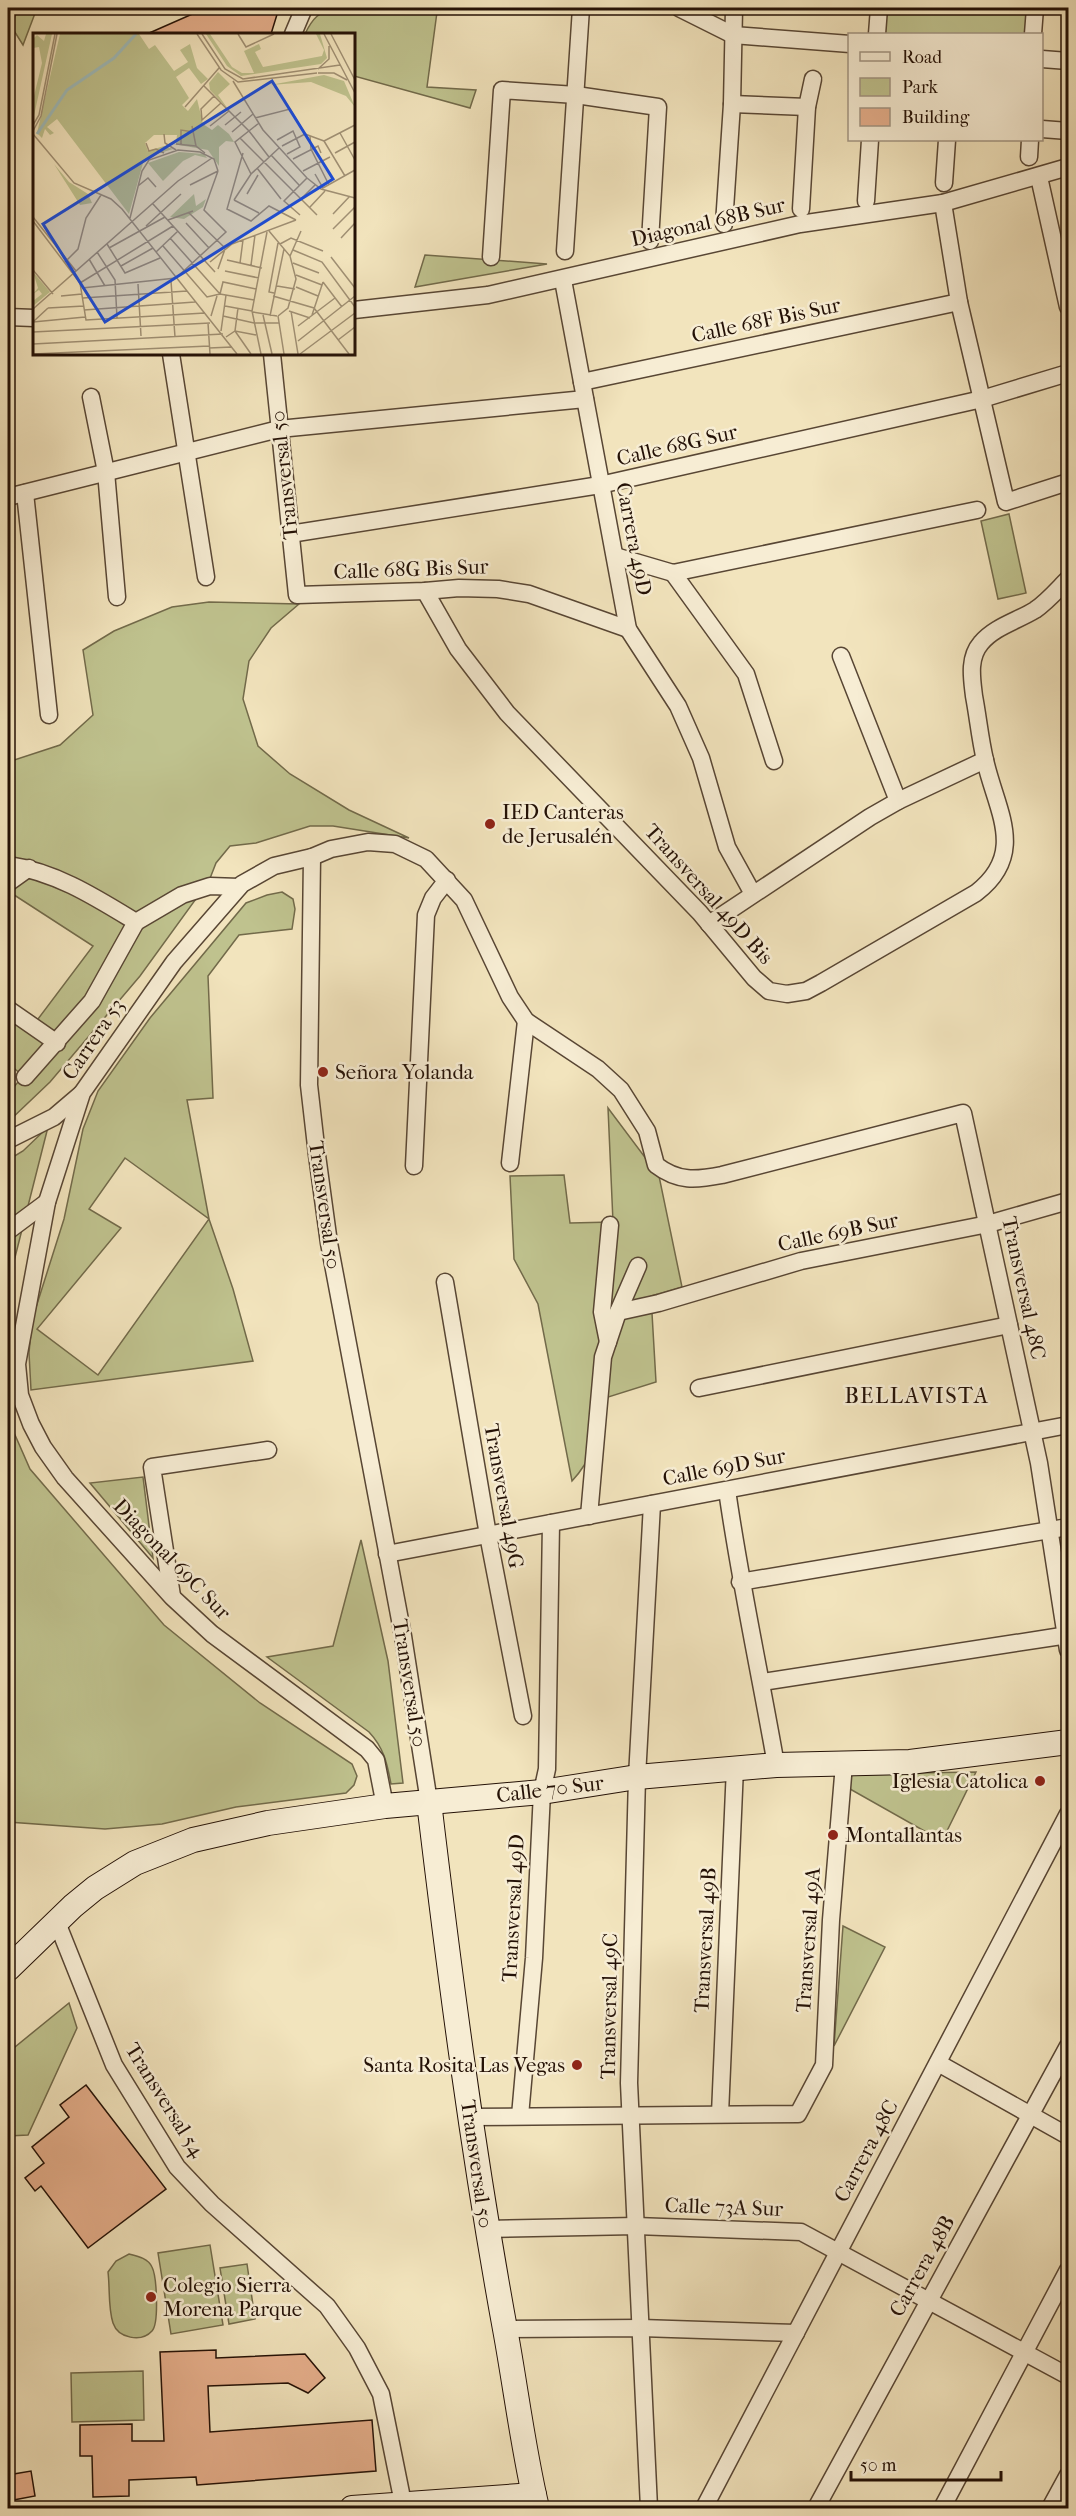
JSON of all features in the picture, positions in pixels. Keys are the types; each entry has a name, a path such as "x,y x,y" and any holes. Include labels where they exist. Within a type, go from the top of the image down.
{"street":[{"path":"293,33 304,8"},
{"path":"565,251 581,8"},
{"path":"679,8 733,35 848,44"},
{"path":"724,224 732,104 734,8"},
{"path":"877,33 879,8"},
{"path":"1033,33 1035,8"},
{"path":"1043,59 1068,61"},
{"path":"801,209 807,107 813,79"},
{"path":"491,257 502,90 576,95 658,107 650,241"},
{"path":"732,104 807,107"},
{"path":"1043,129 1068,131"},
{"path":"866,201 870,141"},
{"path":"944,183 947,141"},
{"path":"1029,157 1030,141"},
{"name":"Diagonal 68B Sur","path":"356,310 488,295 563,280 650,257 800,224 943,203 1068,167"},
{"path":"1039,177 1068,308"},
{"path":"943,203 959,302 1006,502 1068,482"},
{"name":"Carrera 49D","path":"563,280 628,629"},
{"name":"Calle 68F Bis Sur","path":"8,497 279,429 584,391 959,302"},
{"path":"8,316 33,318"},
{"path":"171,356 206,577"},
{"name":"Transversal 50","path":"272,356 297,595"},
{"name":"Calle 68G Sur","path":"290,534 600,485 982,399 1068,373"},
{"path":"91,397 106,472 117,597"},
{"path":"25,493 49,715"},
{"path":"615,556 673,573 976,510"},
{"path":"673,573 746,674 774,760"},
{"path":"709,924 898,801 985,760 971,678 973,660 980,644 1001,627 1036,609 1068,579"},
{"name":"Calle 68G Bis Sur","path":"297,595 488,588 528,594 628,629"},
{"name":"Transversal 49D Bis","path":"425,591 458,649 507,714 709,924 754,978 769,991 787,994 806,991 976,894 994,876 1002,863 1006,828 985,760"},
{"path":"628,629 678,706 701,758 727,847 753,894"},
{"path":"841,656 898,801"},
{"name":"Carrera 53","path":"20,1395 17,1364 48,1202 82,1093 174,962 239,887 274,866 312,857 331,849 368,842 395,844 426,859 464,900 510,997 526,1021"},
{"name":"Transversal 50","path":"312,857 309,1085 329,1243 403,1635 429,1802 454,2015 486,2229 535,2502"},
{"path":"8,865 29,868 81,888 136,922"},
{"path":"8,884 29,868"},
{"path":"414,1166 426,915 433,898 447,880"},
{"path":"25,1077 92,1001 136,922 182,895 210,886 239,887"},
{"path":"8,1008 57,1043"},
{"path":"510,1163 526,1021"},
{"name":"Transversal 48C","path":"526,1021 598,1069 621,1090 647,1131 656,1165 679,1179 696,1180 963,1113 1033,1432 1068,1640"},
{"path":"8,1140 54,1117 82,1093"},
{"name":"Calle 69B Sur","path":"618,1312 659,1304 801,1261 988,1224 1068,1201"},
{"path":"8,1232 48,1202"},
{"path":"608,1342 602,1312 610,1225"},
{"path":"589,1516 603,1357 618,1312 638,1266"},
{"name":"Transversal 49G","path":"445,1282 488,1535 523,1716"},
{"path":"699,1388 1009,1325"},
{"name":"Diagonal 69C Sur","path":"20,1395 43,1447 65,1478 172,1597 220,1641 367,1749 375,1760 385,1806"},
{"name":"Calle 69D Sur","path":"387,1554 1068,1425"},
{"path":"172,1597 152,1467 268,1450"},
{"path":"726,1490 740,1582 762,1682 776,1765"},
{"name":"Transversal 49C","path":"649,2508 629,2082 637,1777 652,1504"},
{"name":"Transversal 49D","path":"520,2116 534,1958 542,1792 547,1769 551,1523"},
{"path":"740,1582 1068,1527"},
{"path":"762,1682 1068,1640"},
{"name":"Calle 70 Sur","path":"8,1970 56,1920 114,1875 135,1863 167,1849 209,1836 268,1823 385,1806 542,1792 637,1777 735,1767 932,1760 1068,1742"},
{"name":"Transversal 49A","path":"720,2115 798,2114 824,2065 831,1920 844,1764"},
{"name":"Transversal 49B","path":"720,2115 735,1767"},
{"name":"Carrera 48C","path":"704,2508 1068,1814"},
{"name":"Transversal 54","path":"56,1920 104,2044 167,2154 212,2204 327,2306 357,2348 381,2394 404,2507"},
{"name":"Carrera 48B","path":"816,2508 929,2299 1032,2116 1068,2046"},
{"path":"938,2063 1068,2136"},
{"path":"471,2117 720,2115"},
{"name":"Calle 73A Sur","path":"486,2229 636,2226 801,2232 1068,2376"},
{"path":"942,2508 1068,2270"},
{"path":"505,2329 641,2328 796,2333"},
{"path":"1050,2508 1068,2475"},
{"path":"352,2508 535,2502"}],"green space":[{"path":"18,8 37,8 23,45 11,26"},
{"path":"336,8 437,12 427,87 476,90 470,108 356,77 356,33 306,33 317,16"},
{"path":"883,8 1030,8 1028,33 881,33"},
{"path":"425,255 547,264 415,287"},
{"path":"1009,514 1026,593 998,599 981,521"},
{"path":"209,602 299,604 271,628 249,661 243,699 258,746 290,774 349,810 409,838 333,826 310,826 256,843 230,846 216,863 209,881 140,976 50,1082 8,1122 8,1094 23,1076 8,1063 8,1005 35,1023 93,946 8,891 8,762 60,745 93,715 83,650 114,631 172,607"},
{"path":"282,892 293,899 295,909 292,929 239,935 208,976 213,1098 187,1100 209,1219 233,1289 253,1361 31,1390 29,1353 32,1320 64,1219 83,1129 98,1091 150,1018 246,903","holes":["125,1158 209,1219 98,1375 37,1329 121,1228 89,1209"]},
{"path":"608,1108 659,1176 682,1287 651,1296 656,1382 608,1397 591,1452 572,1481 538,1304 514,1259 510,1176 564,1175 570,1223 613,1222"},
{"path":"48,1127 8,1285 8,1160 23,1151"},
{"path":"8,1419 30,1469 164,1625 260,1703 352,1764 357,1776 354,1785 346,1793 236,1807 162,1824 105,1829 8,1822"},
{"path":"143,1477 153,1558 90,1483"},
{"path":"361,1540 388,1661 403,1783 391,1784 384,1756 369,1732 267,1657 333,1646"},
{"path":"976,1772 942,1841 850,1789 850,1774"},
{"path":"843,1926 885,1947 834,2046"},
{"path":"69,2003 77,2028 28,2135 8,2136 8,2049 10,2051"},
{"path":"210,2245 223,2325 171,2334 158,2253"},
{"path":"129,2254 148,2261 154,2272 156,2290 154,2327 147,2335 136,2338 120,2332 111,2317 108,2272 116,2261"},
{"path":"247,2264 255,2319 229,2324 220,2268"},
{"path":"143,2371 144,2420 72,2422 71,2373"}],"building":[{"path":"206,8 279,8 271,33 149,33"},
{"path":"86,2085 166,2189 88,2248 41,2186 35,2191 25,2178 44,2163 32,2147 69,2117 60,2105"},
{"path":"216,2350 216,2358 305,2354 325,2378 308,2393 288,2383 208,2386 210,2432 372,2420 376,2471 197,2485 196,2477 129,2480 129,2496 93,2497 92,2456 80,2456 80,2425 132,2424 132,2441 164,2441 160,2352"},
{"path":"31,2471 35,2496 8,2501 8,2475"}],"place":[{"name":"IED Canteras de Jerusalén","path":"490,824"},
{"name":"Señora Yolanda","path":"323,1072"},
{"name":"Iglesia Catolica","path":"1040,1781"},
{"name":"Montallantas","path":"833,1835"},
{"name":"Santa Rosita Las Vegas","path":"577,2065"},
{"name":"Colegio Sierra Morena Parque","path":"151,2297"}],"district":[{"name":"BELLAVISTA","path":"917,1396"}]}
